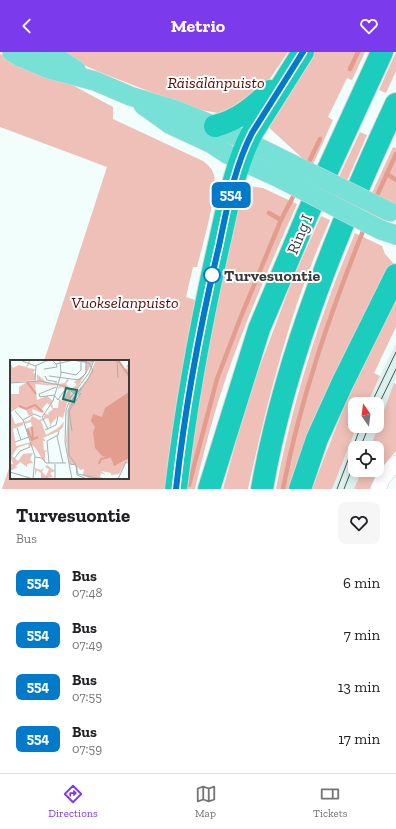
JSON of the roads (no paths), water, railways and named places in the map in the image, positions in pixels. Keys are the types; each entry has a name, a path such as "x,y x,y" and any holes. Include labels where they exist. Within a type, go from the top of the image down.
{"highway":[{"path":"176,489 182,439 197,346 211,277 231,194 244,151 303,52"},
{"name":"Ring I","path":"209,489 259,329 308,213 382,52"},
{"path":"215,126 227,123 239,117 262,99 290,72"},
{"path":"262,489 279,413 306,320 341,229 396,104"},
{"path":"300,489 317,440 342,384 396,275"}],"main road":[{"path":"12,52 20,57 49,69 95,81"},
{"path":"44,52 53,55 95,81 130,96 176,110 215,126 244,151 285,171 393,214"},
{"path":"130,96 170,125 212,144 227,154 244,151"},
{"path":"285,171 388,232"}],"street":[{"path":"378,489 383,478 396,463"}],"waterway":[{"path":"350,69 358,52"},
{"path":"307,166 320,139"},
{"path":"375,200 396,154"},
{"path":"387,174 396,180"},
{"path":"189,485 217,379 281,220 296,191"},
{"path":"269,213 281,220"},
{"path":"283,489 307,389 340,290 365,226"}],"tram line":[{"path":"374,397 396,352"},
{"path":"382,397 396,369"},
{"path":"337,489 358,433"},
{"path":"363,441 366,433"},
{"path":"344,489 349,477"}],"place":[{"name":"Turvesuontie","path":"212,275"}],"park label":[{"name":"Räisälänpuisto","path":"216,82"},
{"name":"Vuokselanpuisto","path":"125,302"}]}
